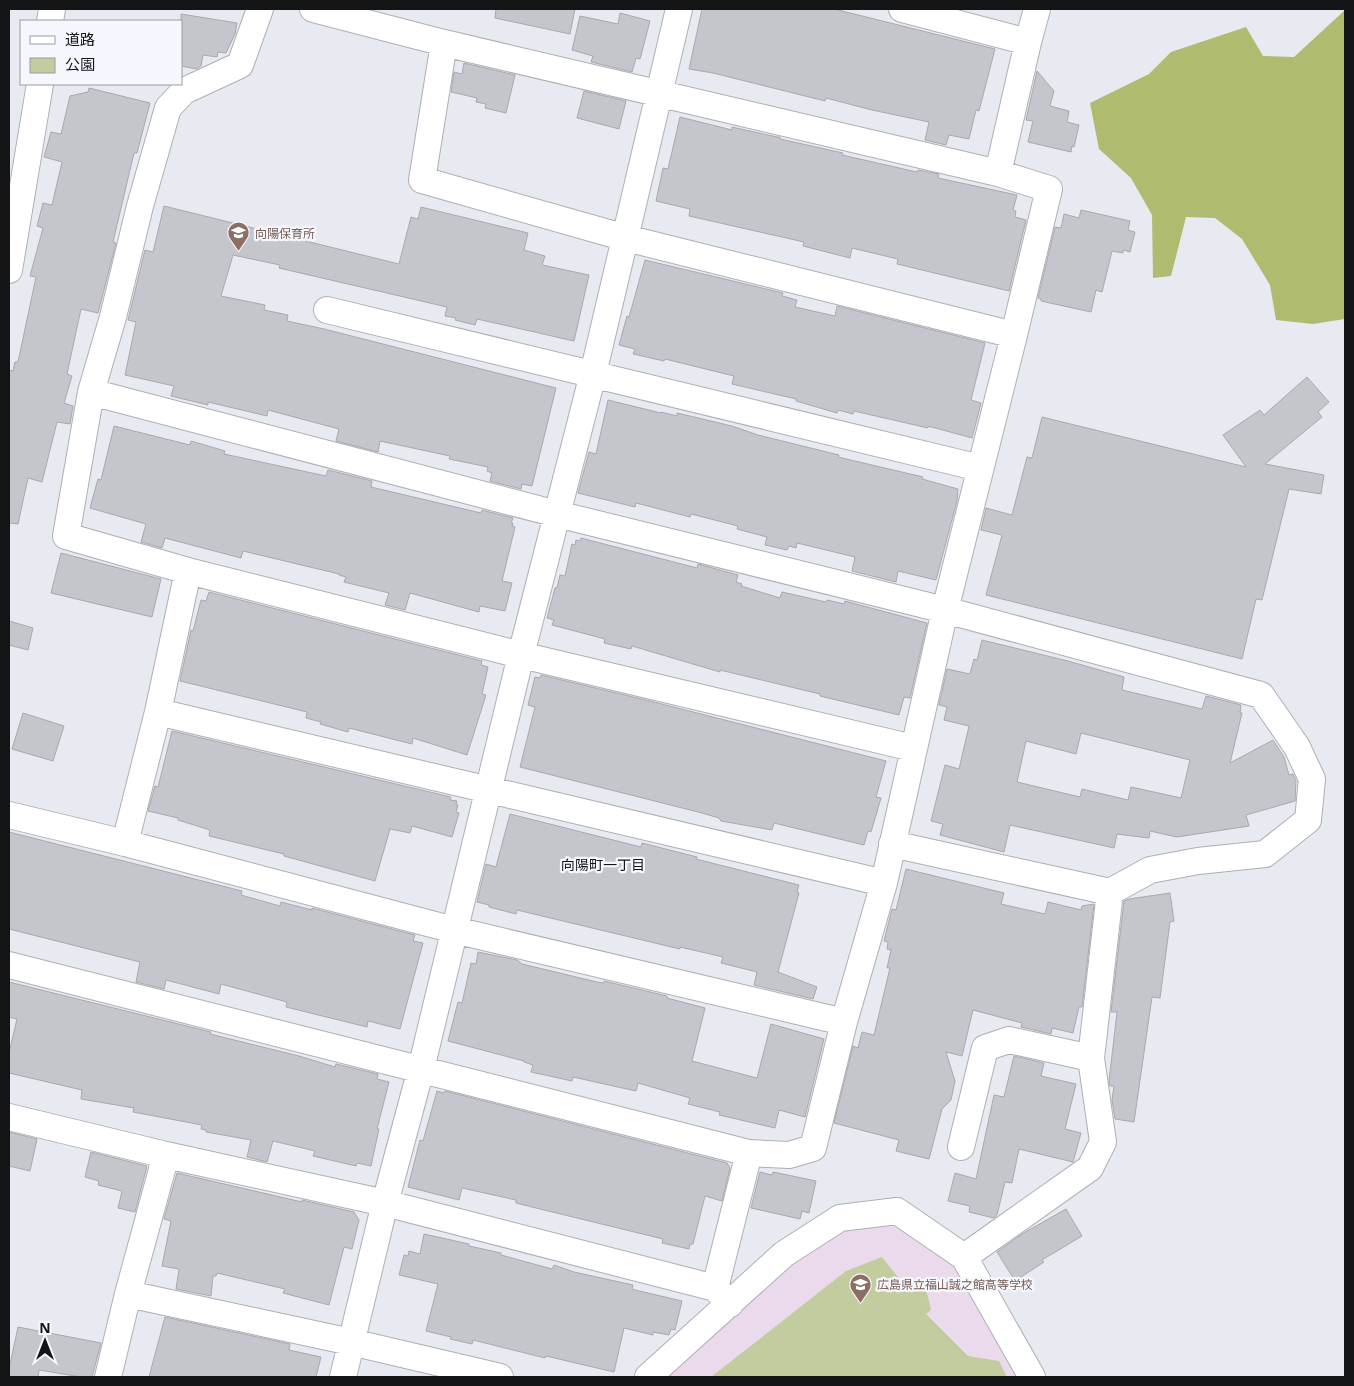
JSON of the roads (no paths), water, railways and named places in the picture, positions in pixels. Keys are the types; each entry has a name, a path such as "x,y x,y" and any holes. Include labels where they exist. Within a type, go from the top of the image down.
{"street":[{"path":"260,9 240,65 184,91 168,108 140,206 113,317 91,392 66,536 188,571 521,655 913,748"},
{"path":"9,966 749,1153 789,1155 813,1148 844,1022 884,882 945,610 1049,189 998,173 444,43 313,9"},
{"path":"342,1377 421,1069 521,655 593,374 679,9"},
{"path":"902,9 1028,42"},
{"path":"998,173 1037,9"},
{"path":"444,43 422,180 626,238 1014,335"},
{"path":"9,270 40,85"},
{"path":"327,310 980,468"},
{"path":"91,392 557,514 945,610 1261,695 1297,747 1312,779 1308,820 1265,854 1198,861 1150,870 1110,892 892,844"},
{"path":"125,844 158,712 188,571"},
{"path":"158,712 884,882"},
{"path":"9,815 454,930 844,1022"},
{"path":"964,1257 1090,1168 1103,1142 1091,1058 1110,892"},
{"path":"961,1147 985,1048 1009,1040 1091,1058"},
{"path":"9,1117 166,1155 386,1203 722,1296"},
{"path":"722,1296 749,1153"},
{"path":"108,1377 128,1294 166,1155"},
{"path":"648,1377 722,1296 784,1254 840,1218 897,1211 964,1257 1032,1377"},
{"path":"128,1294 351,1342 500,1377"}],"place":[{"name":"向陽保育所","path":"239,252"},
{"name":"広島県立福山誠之館高等学校","path":"861,1303"}],"district":[{"name":"向陽町一丁目","path":"603,864"}]}
